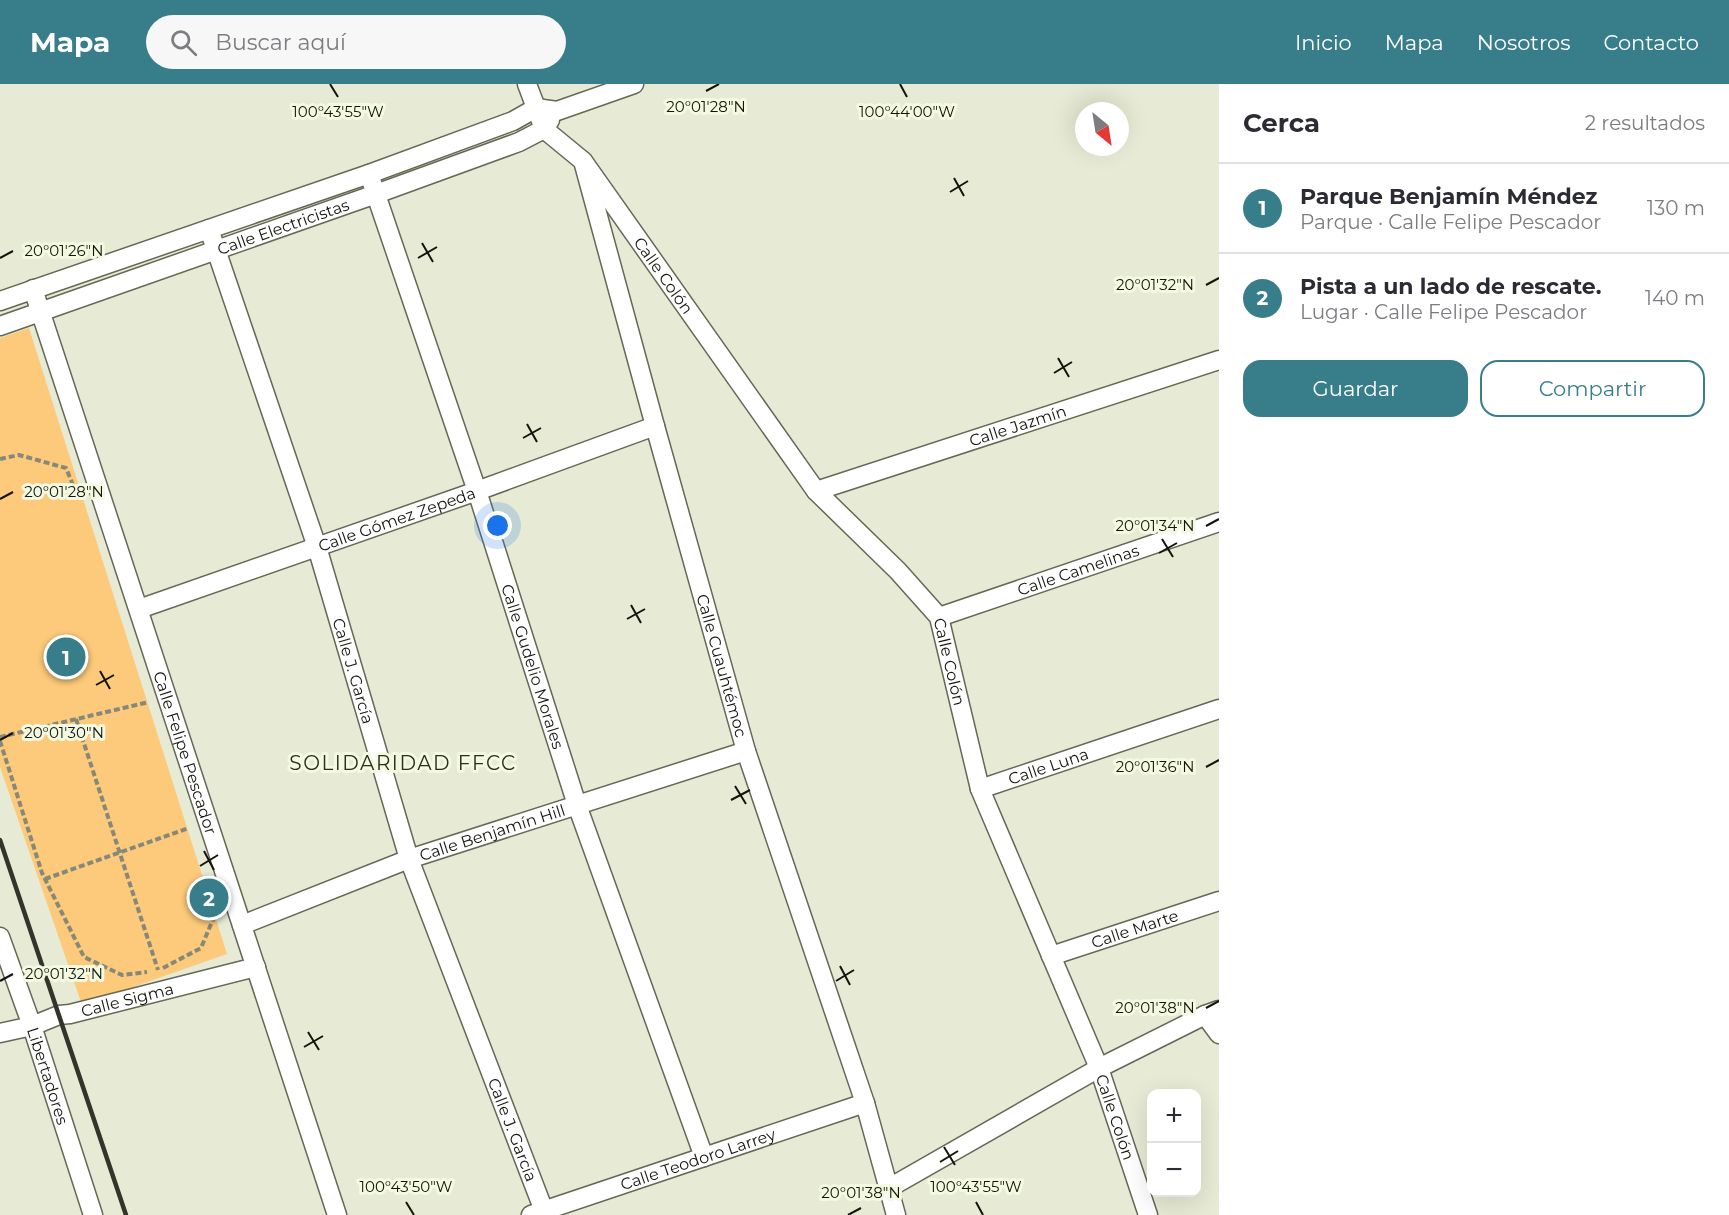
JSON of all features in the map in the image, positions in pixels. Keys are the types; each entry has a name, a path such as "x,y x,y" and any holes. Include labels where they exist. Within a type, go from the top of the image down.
{"street":[{"path":"527,84 544,129 583,161"},
{"path":"536,108 558,111 634,84"},
{"name":"Calle Electricistas","path":"0,301 369,174 513,121 536,108"},
{"name":"Calle Electricistas","path":"0,326 519,142 544,129 558,111"},
{"name":"Calle Cuauhtémoc","path":"583,161 747,751 865,1102 896,1215"},
{"name":"Calle Colón","path":"583,161 816,491 898,571 939,618 980,789 1099,1068 1148,1215"},
{"name":"Calle Gudelio Morales","path":"369,174 477,491 577,805 704,1157"},
{"name":"Calle J. García","path":"209,229 317,547 409,859 537,1213"},
{"name":"Calle Felipe Pescador","path":"33,289 337,1215"},
{"name":"Calle Jazmín","path":"816,491 1219,360"},
{"name":"Calle Gómez Zepeda","path":"139,609 655,426"},
{"name":"Calle Camelinas","path":"939,618 1219,522"},
{"name":"Calle Luna","path":"980,789 1219,709"},
{"name":"Calle Benjamín Hill","path":"242,925 409,859 747,751"},
{"name":"Calle Marte","path":"1052,956 1219,901"},
{"name":"Libertadores","path":"0,937 32,1026 93,1215"},
{"name":"Calle Sigma","path":"0,1033 32,1026 59,1015 256,967"},
{"path":"889,1188 1099,1068 1212,1012 1219,1034"},
{"name":"Calle Teodoro Larrey","path":"537,1213 865,1102"}],"path":[{"path":"152,701 0,739 45,879 84,957 122,975 158,970 201,948 218,909"},
{"path":"76,719 158,970"},
{"path":"45,879 196,826"}],"shaded area":[{"path":"29,328 227,954 82,1005 0,767 0,338"}],"railway":[{"path":"0,840 126,1215"}],"place":[{"name":"Parque Benjamín Méndez","path":"66,657"},
{"name":"Pista a un lado de rescate.","path":"209,898"}],"district":[{"name":"SOLIDARIDAD FFCC","path":"403,763"}]}
